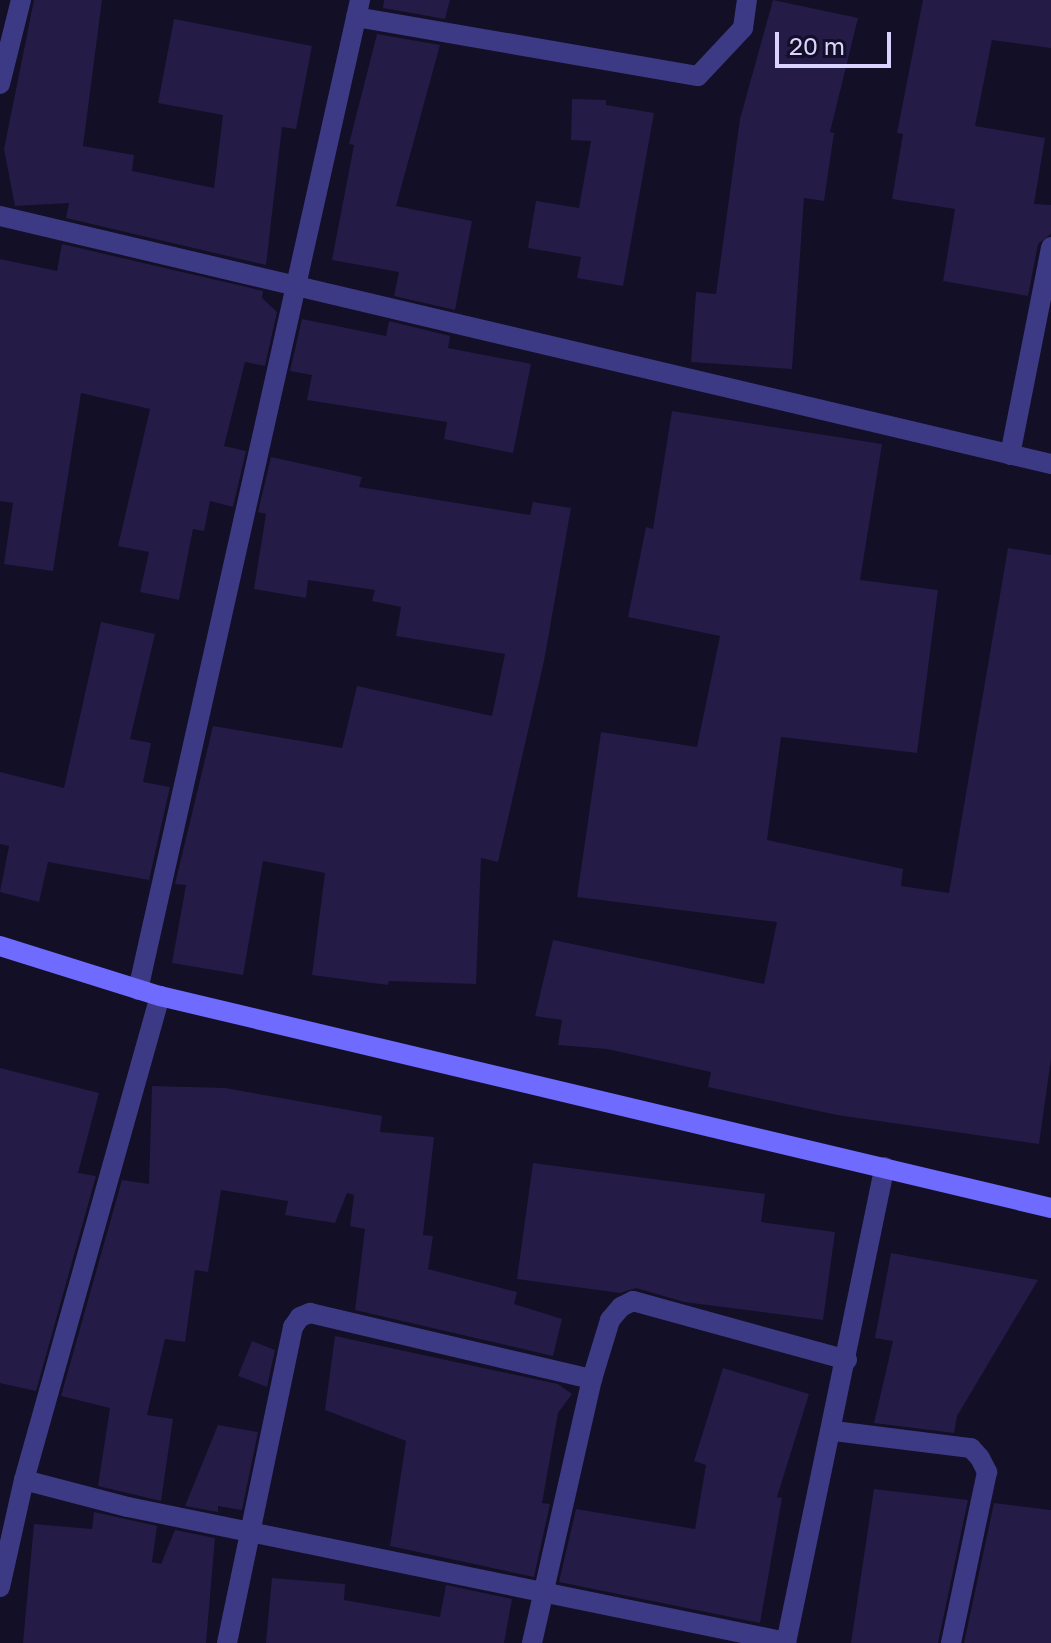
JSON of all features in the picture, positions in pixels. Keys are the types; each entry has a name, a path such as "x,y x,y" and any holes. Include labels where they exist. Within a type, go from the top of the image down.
{"street":[{"path":"0,84 21,0"},
{"path":"138,990 299,284 358,8 645,71 698,76 743,28 747,0"},
{"path":"0,216 299,284 1051,464"},
{"path":"1010,455 1051,247"},
{"path":"0,946 160,996 1051,1208"},
{"path":"0,1587 24,1480 160,996"},
{"path":"24,1480 128,1507 253,1529 786,1642 834,1431 885,1167"},
{"path":"532,1643 592,1379 610,1320 633,1301 847,1360"},
{"path":"227,1643 293,1327 300,1317 310,1313 592,1379"},
{"path":"834,1431 971,1448 980,1458 987,1472 951,1643"}],"building":[{"path":"34,0 102,0 83,146 134,155 132,171 214,188 223,115 158,103 174,19 312,46 296,129 282,127 266,265 66,218 69,203 15,206 4,149"},
{"path":"384,0 450,0 445,19 383,8"},
{"path":"773,0 858,18 830,132 834,133 824,201 804,198 792,369 691,362 696,292 716,294 740,119"},
{"path":"923,0 1051,0 1051,48 992,40 975,126 1045,138 1034,204 1051,205 1051,234 1038,244 1028,296 943,281 955,209 892,199 903,134 897,133"},
{"path":"377,34 440,45 396,206 472,221 455,310 394,296 399,272 332,260 354,145 349,144"},
{"path":"572,99 606,100 606,105 654,113 623,286 577,278 581,257 528,248 536,201 579,208 591,141 571,140"},
{"path":"62,244 263,291 262,298 277,312 265,366 245,362 224,446 246,451 233,507 210,501 204,531 193,529 179,600 140,592 149,552 118,546 150,409 81,393 53,571 4,564 13,503 0,501 0,259 57,271"},
{"path":"302,319 386,336 389,321 450,336 448,348 531,364 513,453 444,439 447,422 307,400 312,375 290,371"},
{"path":"672,411 882,444 860,580 938,590 917,753 781,737 767,840 903,869 901,886 949,893 1008,548 1051,555 1051,1059 1039,1144 837,1115 708,1087 711,1072 607,1049 558,1045 562,1020 535,1016 553,940 764,984 777,922 577,897 601,732 697,747 720,636 628,617 646,527 653,529"},
{"path":"271,457 362,477 359,487 530,515 533,502 571,508 544,661 498,862 481,858 476,984 389,981 388,985 312,975 325,873 263,861 243,975 172,963 186,885 175,884 213,726 342,748 357,686 492,716 505,654 396,636 401,607 372,601 375,590 308,580 306,598 254,589 266,514 258,512"},
{"path":"101,622 155,634 130,739 151,743 143,782 170,787 149,880 48,862 39,902 0,892 9,846 0,844 0,772 64,788"},
{"path":"0,1068 99,1093 78,1173 96,1176 36,1391 0,1383"},
{"path":"152,1086 225,1088 382,1116 380,1132 434,1137 423,1235 433,1236 428,1269 517,1292 514,1304 562,1319 553,1356 355,1310 365,1229 350,1226 354,1195 347,1193 335,1223 285,1215 288,1201 221,1190 208,1272 195,1270 185,1342 165,1339 147,1415 173,1419 161,1501 98,1486 110,1408 61,1396 122,1180 149,1184"},
{"path":"533,1163 765,1194 761,1222 835,1232 823,1320 684,1302 636,1288 620,1293 517,1279"},
{"path":"891,1253 1038,1280 957,1416 954,1433 874,1423 893,1341 875,1338"},
{"path":"335,1336 558,1384 572,1394 558,1413 542,1503 550,1504 534,1577 390,1546 406,1441 325,1410"},
{"path":"252,1341 275,1350 267,1387 238,1376"},
{"path":"723,1368 809,1394 777,1497 782,1498 760,1623 559,1582 576,1509 695,1529 706,1465 694,1461"},
{"path":"218,1425 258,1432 242,1510 218,1506 218,1512 185,1506"},
{"path":"874,1489 968,1500 938,1643 851,1643"},
{"path":"994,1503 1051,1510 1051,1643 964,1643"},
{"path":"94,1512 157,1526 152,1562 161,1564 175,1530 215,1538 206,1643 23,1643 34,1524 92,1529"},
{"path":"272,1578 345,1584 344,1600 440,1617 446,1585 512,1599 504,1643 266,1643"}]}
